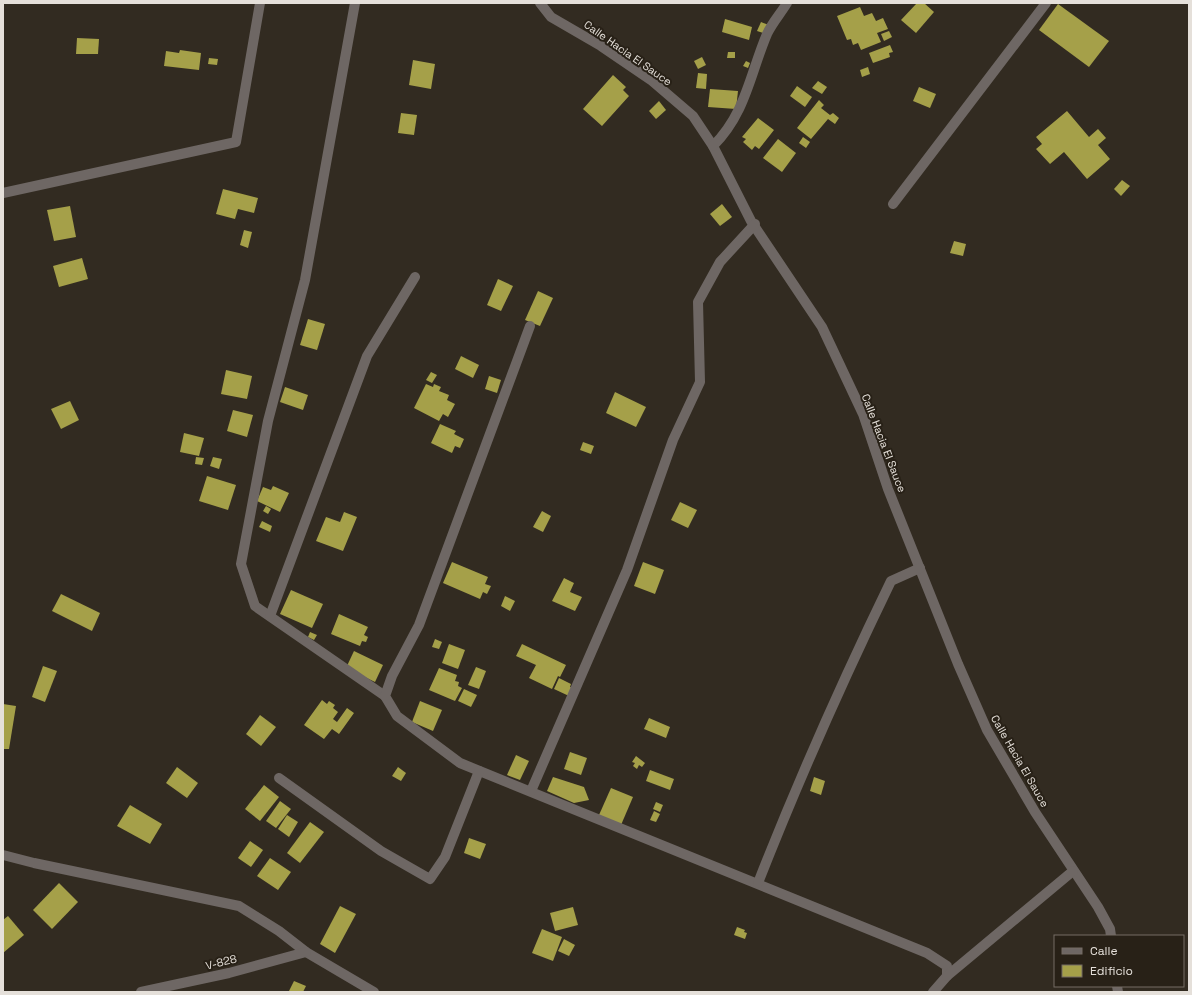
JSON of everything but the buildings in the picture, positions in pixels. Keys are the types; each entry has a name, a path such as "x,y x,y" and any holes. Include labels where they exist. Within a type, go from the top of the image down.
{"street":[{"path":"3,193 236,142 260,3"},
{"path":"356,3 305,280 268,421 241,564 255,606 385,696 396,716 460,763 927,953 947,966 947,976"},
{"name":"Calle Hacia El Sauce","path":"540,3 551,17 601,46 651,80 693,116 713,146 751,221 755,224 822,327 863,414 888,489 958,664 987,730 1035,812 1098,907 1110,929 1111,935"},
{"path":"713,146 726,133 743,102 767,32 787,3"},
{"path":"893,204 1046,3"},
{"path":"531,791 627,570 673,440 700,382 698,302 720,262 755,224"},
{"path":"270,616 367,356 415,277"},
{"path":"385,696 392,676 419,624 530,326"},
{"path":"758,883 780,827 852,663 891,581 920,568"},
{"path":"279,778 380,851 430,879 446,857 479,770"},
{"path":"3,855 34,864 239,906 279,931 306,952 374,992"},
{"path":"933,992 947,976 1073,871"},
{"name":"V-828","path":"141,992 229,973 306,952"}]}
